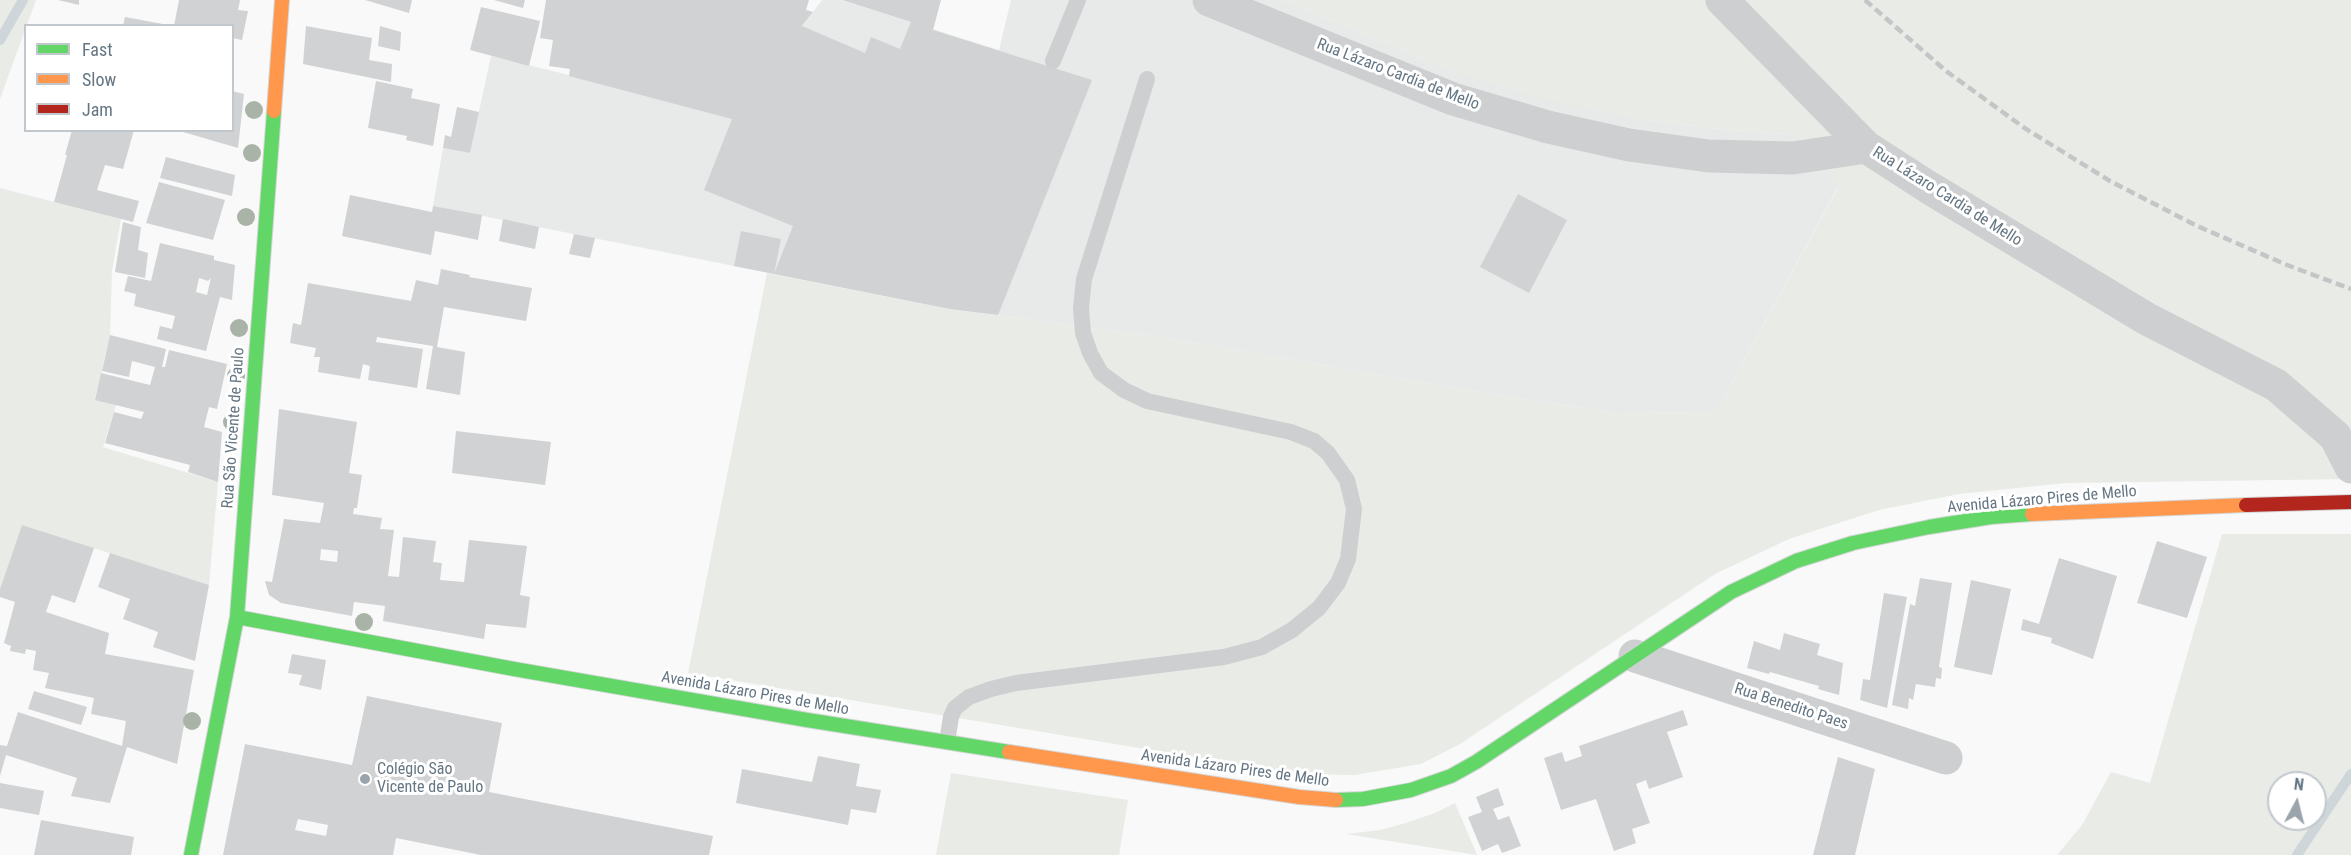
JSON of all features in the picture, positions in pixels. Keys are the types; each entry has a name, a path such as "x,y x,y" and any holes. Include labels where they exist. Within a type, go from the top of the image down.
{"street":[{"name":"Rua São Vicente de Paulo","path":"191,855 237,617 282,0"},
{"name":"Rua Lázaro Cardia de Mello","path":"1209,0 1453,99 1548,127 1629,145 1708,156 1793,158 1866,147 2147,319 2276,385 2335,436 2351,467"},
{"path":"1722,0 1866,147"},
{"name":"Avenida Lázaro Pires de Mello","path":"237,617 795,718 1299,797 1329,800 1362,799 1411,790 1451,776 1476,762 1731,592 1796,561 1853,543 1918,529 1991,518 2067,511 2351,502"},
{"name":"Rua Benedito Paes","path":"1635,656 1946,758"}],"lane":[{"path":"1053,61 1078,0"},
{"path":"947,742 951,717 955,708 969,697 991,689 1016,683 1224,657 1262,647 1292,630 1319,608 1338,583 1348,559 1354,509 1347,480 1328,453 1314,441 1291,432 1147,401 1124,390 1101,373 1090,353 1083,333 1081,308 1084,279 1147,79"}],"shaded area":[{"path":"0,0 36,0 27,24 24,24 24,33 0,99"},
{"path":"581,0 799,31 822,0 841,0 999,50 1011,0 1283,0 1448,69 1634,118 1711,128 1798,135 1839,185 1716,412 1616,413 1165,338 950,309 433,206 443,148 470,153 491,56 569,75"},
{"path":"1283,0 2351,0 2351,479 2066,483 1959,494 1879,510 1789,539 1715,574 1460,744 1421,764 1355,775 1295,774 688,673 767,273 950,309 1165,338 1616,413 1716,412 1839,186 1798,135 1711,128 1634,118 1537,98 1448,69"},
{"path":"0,188 121,219 112,271 110,335 95,399 116,405 103,447 218,482 209,585 22,525 0,589"},
{"path":"2222,534 2351,534 2351,855 2057,855 2082,825 2111,772 2150,783"},
{"path":"951,773 1128,800 1119,855 936,855"},
{"path":"1455,803 1477,855 1346,834 1380,830 1406,823"}],"building":[{"path":"58,0 79,0 79,5"},
{"path":"179,0 240,0 238,10 248,11 242,40 234,38 234,24 174,24"},
{"path":"365,0 412,0 409,13"},
{"path":"494,0 525,0 523,8"},
{"path":"546,0 809,0 806,10 813,12 802,26 865,53 871,37 900,49 911,22 842,0 941,0 933,30 1092,80 998,315 950,309 774,274 793,226 704,190 732,119 569,76 570,69 549,66 553,40 540,38"},
{"path":"481,7 540,21 529,66 470,50"},
{"path":"125,17 163,24 123,24"},
{"path":"306,26 372,38 369,60 392,64 391,82 303,64"},
{"path":"380,26 401,32 400,51 378,46"},
{"path":"376,81 413,89 411,98 440,104 433,146 406,140 407,136 368,128"},
{"path":"234,92 244,94 238,148 183,132 234,132"},
{"path":"457,107 479,112 470,153 443,148 445,135 451,137"},
{"path":"71,132 133,132 123,169 105,165 97,190 139,201 133,222 54,202 67,155 65,155"},
{"path":"166,157 235,175 232,196 160,178"},
{"path":"159,182 225,200 213,240 146,223"},
{"path":"1518,194 1567,220 1529,293 1480,267"},
{"path":"350,195 432,212 433,206 482,215 478,240 435,231 431,255 342,236"},
{"path":"503,219 539,227 535,249 499,241"},
{"path":"123,222 141,227 138,250 148,253 145,278 115,272"},
{"path":"741,231 781,239 774,274 734,266"},
{"path":"574,234 595,238 590,258 569,254"},
{"path":"160,243 214,256 214,260 235,265 232,300 220,297 206,351 157,339 160,326 172,329 175,316 134,306 136,294 124,291 128,276 151,281","holes":["199,278 208,281 211,278 207,295 196,292"]},
{"path":"441,269 470,275 469,277 532,288 526,321 444,307 437,347 465,352 460,395 426,389 433,346 377,337 376,342 423,349 417,388 368,380 370,366 363,364 360,379 318,372 320,357 314,357 316,348 290,343 293,323 301,325 308,283 411,301 416,280 438,285"},
{"path":"110,335 166,349 162,367 165,367 169,350 227,364 217,409 209,407 204,427 222,432 218,482 188,472 190,465 105,443 114,412 141,419 144,412 95,400 101,373 150,385 155,367 132,361 129,377 102,371"},
{"path":"279,409 357,422 349,473 362,475 357,508 354,508 353,514 382,518 380,529 394,530 388,576 399,577 403,537 436,541 433,562 442,563 440,580 464,582 469,540 527,546 520,595 530,597 526,628 486,624 484,639 383,621 385,606 354,602 352,616 281,603 269,595 265,581 272,582 284,519 320,523 324,503 272,495","holes":["321,549 338,551 337,562 320,560"]},
{"path":"456,431 551,442 545,485 452,473"},
{"path":"22,525 94,548 75,603 52,595 46,612 109,633 105,654 194,670 177,764 127,747 110,803 71,796 77,778 6,755 0,776 0,745 7,746 18,712 122,746 126,721 91,714 94,698 45,688 49,673 33,670 36,651 26,649 25,654 10,651 11,646 4,643 15,602 0,597 0,589"},
{"path":"2157,541 2207,557 2187,618 2137,603"},
{"path":"110,553 209,585 195,661 153,647 158,632 123,619 130,599 98,587"},
{"path":"2059,558 2117,576 2093,659 2051,643 2052,638 2021,630 2023,619 2039,624"},
{"path":"1920,578 1952,583 1939,667 1942,668 1941,679 1936,678 1935,687 1916,684 1913,700 1909,698 1908,709 1892,705 1910,604 1915,606"},
{"path":"1971,580 2011,589 1992,675 1954,667"},
{"path":"1884,593 1907,597 1887,708 1860,700 1863,679 1870,680"},
{"path":"1784,633 1820,644 1817,655 1843,663 1839,695 1818,689 1819,686 1747,668 1754,641 1780,650"},
{"path":"292,654 326,660 321,690 299,685 302,675 288,673"},
{"path":"34,691 87,707 81,725 28,709"},
{"name":"Colégio São Vicente de Paulo","path":"367,696 502,723 489,792 713,836 709,855 481,855 396,838 393,855 223,855 245,744 352,765","holes":["298,819 328,825 326,836 295,830"]},
{"path":"1683,710 1688,725 1667,732 1683,777 1649,789 1646,780 1636,784 1650,823 1632,829 1636,843 1614,851 1596,799 1561,810 1544,758 1562,752 1565,762 1582,756 1579,746"},
{"path":"818,756 860,764 856,786 881,790 876,813 851,809 848,825 736,803 742,769 812,782"},
{"path":"1838,757 1875,769 1855,855 1813,855"},
{"path":"0,783 44,791 39,815 0,808"},
{"path":"1498,788 1504,805 1493,809 1498,820 1509,816 1521,846 1502,853 1498,844 1482,851 1468,817 1482,812 1476,797"},
{"path":"41,820 134,837 131,855 34,855"}],"waterway":[{"path":"0,40 23,0"},
{"path":"2297,855 2351,774"}],"railway":[{"path":"1865,0 1946,71 2026,129 2110,181 2197,226 2287,265 2351,289"}],"traffic: fast":[{"path":"191,855 237,617 274,111"},
{"path":"1336,800 1363,799 1411,790 1451,776 1476,762 1731,592 1796,561 1853,543 1929,527 1991,517 2032,514"},
{"path":"237,617 514,669 807,720 1009,752"}],"traffic: slow":[{"path":"274,111 282,0"},
{"path":"2032,514 2246,505"},
{"path":"1009,752 1299,797 1336,800"}],"traffic: jam":[{"path":"2246,505 2351,502"}],"place":[{"name":"Colégio São Vicente de Paulo","path":"365,779"}]}
